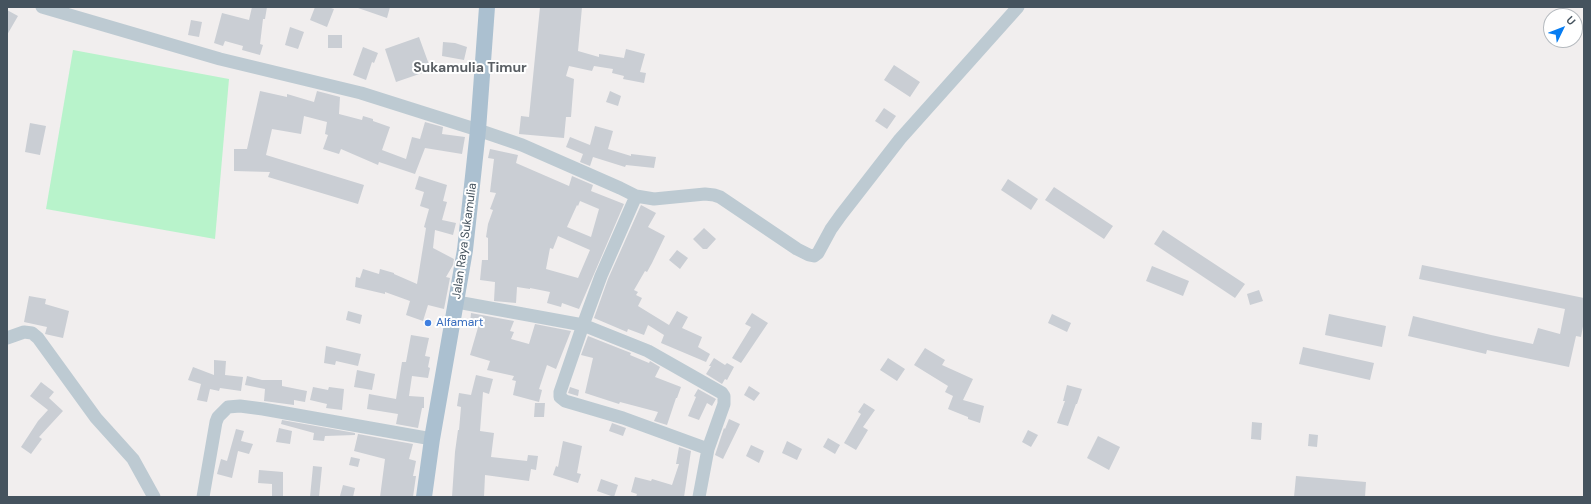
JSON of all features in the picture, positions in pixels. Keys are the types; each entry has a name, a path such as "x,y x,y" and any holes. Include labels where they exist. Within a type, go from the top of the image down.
{"main road":[{"name":"Jalan Raya Sukamulia","path":"424,497 432,440 466,243 478,130 487,7"}],"street":[{"path":"42,7 220,59 361,93 478,130 522,145 636,196 654,199 705,194 714,195 720,197 797,250 814,256 818,253 831,229 841,215 900,139 1018,7"},
{"path":"636,196 601,276 560,392 562,399 623,418 708,449"},
{"path":"457,302 583,324 648,352 722,393 724,396 724,404 708,449 699,497"},
{"path":"7,338 24,332 32,333 38,338 96,418 133,460 154,497"},
{"path":"203,497 216,422 218,417 228,407 240,406 263,409 432,440"}],"green space":[{"path":"73,50 229,79 215,239 46,209"}],"building":[{"path":"252,7 267,7 265,19 263,19 260,44 263,45 260,55 242,50 243,46 225,41 223,46 214,43 222,13 249,20"},
{"path":"315,7 328,7 334,9 327,27 310,20"},
{"path":"390,7 387,18 358,8"},
{"path":"540,7 582,7 578,51 599,57 599,54 624,58 626,49 645,54 640,72 646,73 644,83 623,79 624,76 612,73 613,69 594,66 592,71 569,66 566,76 574,79 571,117 566,117 564,138 519,134 521,116 529,117"},
{"path":"7,10 18,16 7,35"},
{"path":"191,20 202,22 199,37 188,35"},
{"path":"290,27 304,32 298,49 285,45"},
{"path":"328,35 342,35 342,48 328,48"},
{"path":"419,37 431,70 396,82 385,49"},
{"path":"443,42 455,43 467,47 464,60 442,56"},
{"path":"363,47 378,53 374,63 372,62 366,80 353,75"},
{"path":"894,65 920,82 910,97 884,80"},
{"path":"260,91 287,97 287,94 314,102 317,91 340,97 339,114 362,120 363,116 390,127 382,150 406,159 412,137 420,139 425,122 443,127 442,134 465,137 462,154 425,148 415,174 379,162 378,165 341,149 339,154 323,149 328,135 325,134 327,122 304,116 301,134 272,129 266,155 364,185 358,204 268,177 270,172 234,171 234,149 247,149"},
{"path":"610,91 621,96 618,106 606,102"},
{"path":"884,108 896,116 887,129 875,121"},
{"path":"30,123 46,126 40,155 25,152"},
{"path":"595,126 613,131 608,149 631,156 631,154 656,157 654,168 626,165 625,167 593,157 590,166 580,162 583,154 566,147 570,137 590,145"},
{"path":"490,149 518,155 516,163 569,186 572,176 593,185 591,191 624,204 579,309 562,303 561,307 547,303 550,292 530,288 517,287 516,303 494,301 495,282 480,280 482,260 488,260 488,238 486,237 488,224 493,210 490,209 496,193 490,192 494,159 488,158","holes":["580,201 599,209 591,237 567,227","558,236 590,250 578,278 546,269 550,248 553,249"]},
{"path":"419,176 447,185 443,201 447,202 442,220 456,223 453,235 435,230 433,248 454,259 453,265 446,277 450,278 444,309 428,305 423,321 406,315 410,301 385,292 385,294 355,287 356,277 360,278 363,269 379,274 380,269 394,273 417,284 426,228 424,227 429,209 420,206 424,192 415,189"},
{"path":"1008,179 1038,199 1031,210 1001,190"},
{"path":"1054,187 1113,226 1104,239 1045,200"},
{"path":"641,205 656,213 648,227 665,236 647,272 645,271 634,290 638,292 636,295 642,298 638,306 669,325 677,311 688,317 682,328 702,337 698,347 710,354 706,362 661,343 664,335 648,325 644,335 628,329 627,332 594,318 608,279"},
{"path":"704,228 716,239 707,249 703,249 693,239"},
{"path":"1163,230 1245,284 1235,298 1154,244"},
{"path":"677,250 688,258 680,269 669,260"},
{"path":"1422,265 1584,298 1584,321 1581,337 1576,336 1569,367 1487,350 1486,354 1408,336 1413,316 1533,344 1538,328 1560,334 1565,309 1419,279"},
{"path":"1152,266 1189,281 1183,296 1146,281"},
{"path":"1259,290 1263,301 1250,305 1247,294"},
{"path":"29,296 46,299 45,304 69,311 63,338 45,334 47,327 24,322"},
{"path":"348,311 362,315 360,324 346,320"},
{"path":"471,313 514,321 510,331 514,332 511,339 529,344 535,324 571,331 556,369 547,365 539,389 542,390 539,402 513,395 516,381 512,380 514,376 487,370 490,361 470,355 479,324 470,323"},
{"path":"752,313 768,323 741,363 732,358 751,327 745,324"},
{"path":"1052,314 1071,323 1067,332 1048,323"},
{"path":"1329,314 1386,326 1382,347 1325,335"},
{"path":"411,335 429,338 425,356 430,357 428,378 412,376 409,396 424,397 424,408 422,408 418,428 396,424 398,414 367,409 369,394 396,399 402,362 406,362"},
{"path":"588,336 631,353 630,355 649,363 650,361 660,367 655,377 681,387 667,425 654,421 658,412 620,402 619,404 585,393 593,358 581,355"},
{"path":"326,346 361,354 358,366 336,361 335,365 324,363"},
{"path":"1303,347 1374,363 1370,380 1299,364"},
{"path":"925,348 945,360 942,365 973,379 963,400 984,406 980,423 948,409 953,396 945,392 948,386 914,365"},
{"path":"714,358 725,365 727,363 734,367 727,380 725,379 722,384 706,374"},
{"path":"888,358 905,369 897,381 880,370"},
{"path":"214,360 226,361 225,375 243,377 241,391 220,388 219,391 210,389 207,402 197,400 201,384 188,380 193,367 214,375"},
{"path":"357,370 375,374 372,390 354,387"},
{"path":"476,375 493,379 489,394 483,392 480,431 494,433 491,457 527,461 528,455 538,456 536,470 531,469 529,481 485,475 484,497 452,497 455,452 461,407 457,406 459,393 471,395"},
{"path":"247,376 262,380 282,380 282,386 307,391 305,402 294,400 294,405 264,401 265,389 245,385"},
{"path":"41,382 54,392 49,398 63,411 39,437 42,439 31,454 21,447 38,421 48,410 30,396"},
{"path":"1067,385 1082,389 1068,426 1057,423 1065,401 1063,401"},
{"path":"749,386 760,393 754,401 744,395"},
{"path":"313,387 328,390 329,387 344,389 342,410 326,408 327,404 310,400"},
{"path":"570,387 579,390 578,396 568,393"},
{"path":"698,389 716,399 712,406 707,403 699,420 688,416 696,397 694,396"},
{"path":"535,403 545,403 544,417 534,417"},
{"path":"864,403 875,410 863,427 868,430 856,450 844,443 861,414 858,412"},
{"path":"729,419 740,424 723,459 715,455 724,428 725,429"},
{"path":"282,420 355,433 355,435 325,436 324,441 313,440 314,433 281,424"},
{"path":"1252,422 1262,423 1261,440 1251,439"},
{"path":"612,423 626,428 623,436 609,431"},
{"path":"279,428 292,431 290,444 276,442"},
{"path":"236,429 244,431 241,441 253,444 249,454 238,451 232,478 217,474 221,459 227,461"},
{"path":"1028,430 1038,435 1031,447 1022,442"},
{"path":"358,434 413,444 409,459 416,461 413,476 416,476 413,497 380,497 385,459 354,451"},
{"path":"1309,434 1318,435 1317,447 1308,446"},
{"path":"1098,436 1120,447 1109,470 1087,458"},
{"path":"828,438 840,445 835,454 823,447"},
{"path":"563,441 582,446 577,473 581,474 578,483 553,475 556,466 558,467"},
{"path":"787,441 802,449 797,460 782,453"},
{"path":"751,445 764,451 759,463 746,456"},
{"path":"679,447 691,451 684,497 636,497 637,494 631,492 635,477 651,481 652,479 672,485 679,464 676,464"},
{"path":"351,457 360,459 358,467 349,465"},
{"path":"313,466 322,467 319,497 310,497"},
{"path":"259,470 283,472 283,497 272,497 272,484 258,483"},
{"path":"1296,476 1366,482 1365,497 1294,497"},
{"path":"601,479 618,485 614,497 597,491"},
{"path":"343,485 355,488 353,497 340,496"}],"place":[{"name":"Alfamart","path":"428,323"}],"district":[{"name":"Sukamulia Timur","path":"470,68"}]}
